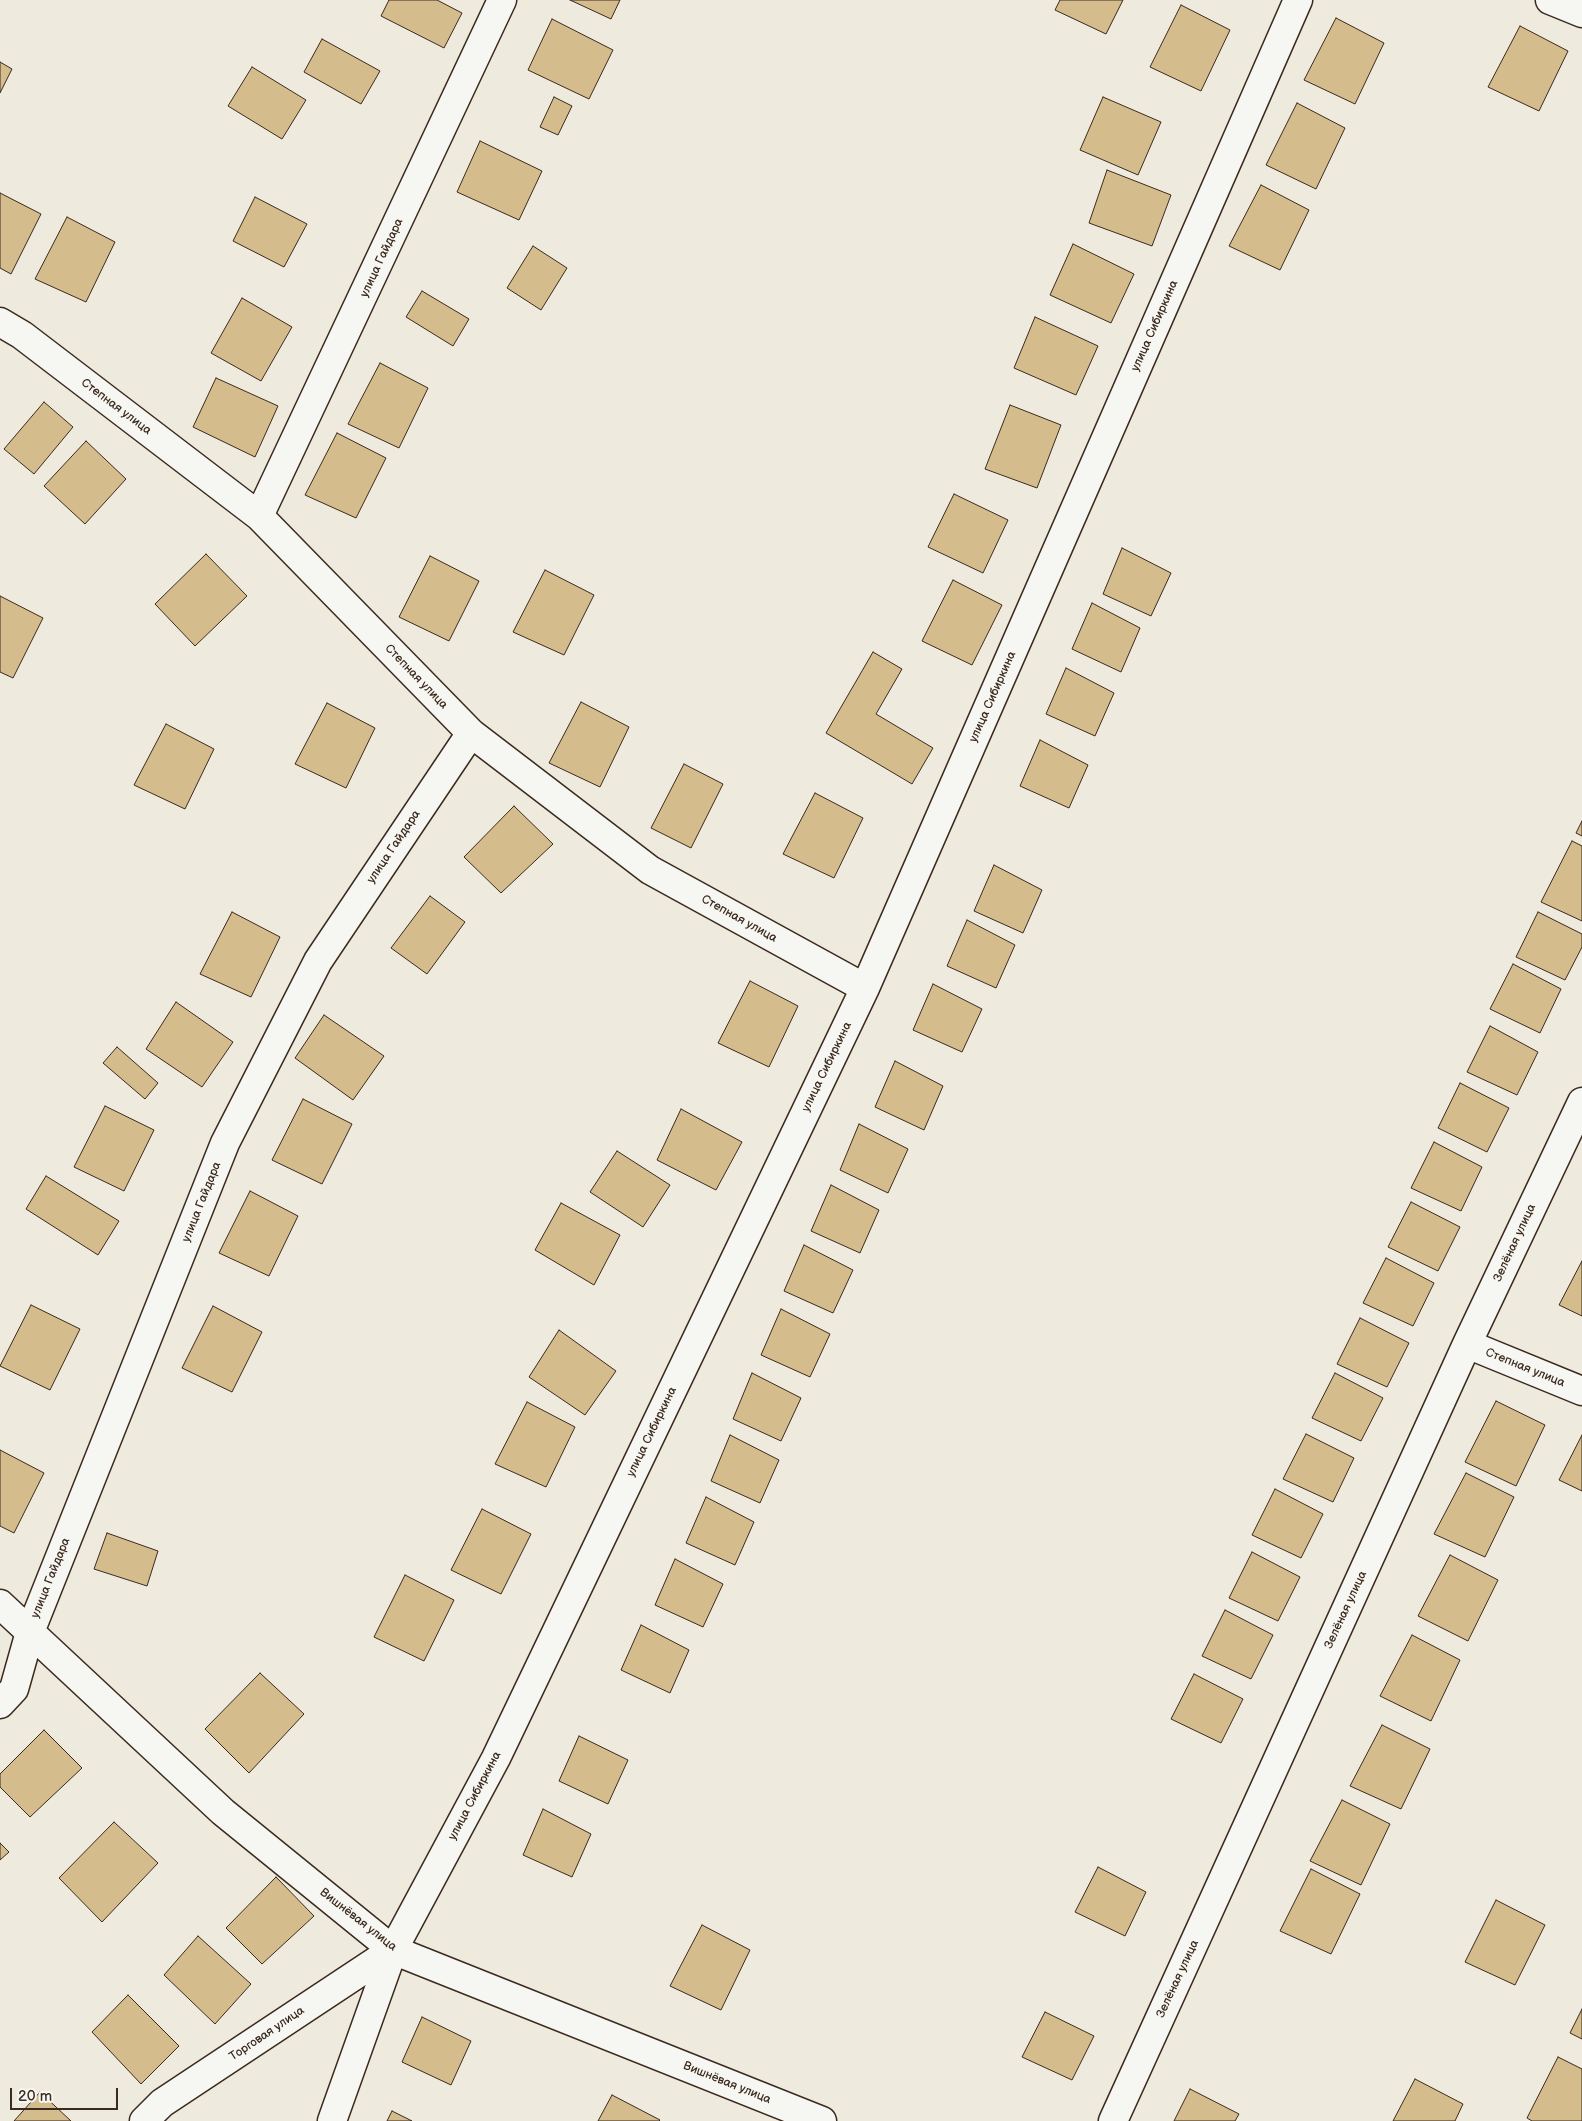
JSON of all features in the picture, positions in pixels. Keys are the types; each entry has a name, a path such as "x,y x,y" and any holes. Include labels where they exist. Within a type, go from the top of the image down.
{"street":[{"name":"улица Гайдара","path":"259,516 502,0"},
{"name":"улица Сибиркина","path":"332,2121 393,1950 496,1758 865,988 1298,0"},
{"path":"1550,0 1582,13"},
{"name":"Степная улица","path":"0,322 22,335 259,516 471,733 650,870 865,988"},
{"name":"улица Гайдара","path":"0,1704 14,1689 30,1632 225,1143 318,960 471,733"},
{"name":"Зелёная улица","path":"1113,2121 1467,1344 1582,1102"},
{"name":"Степная улица","path":"1467,1344 1582,1391"},
{"name":"Вишнёвая улица","path":"0,1604 223,1812 393,1950 822,2121"},
{"name":"Торговая улица","path":"144,2121 162,2103 393,1950"}],"building":[{"path":"389,0 437,0 462,13 444,48 381,16"},
{"path":"570,0 620,0 611,19"},
{"path":"1060,0 1123,0 1106,34 1055,10"},
{"path":"1181,5 1230,30 1201,91 1150,67"},
{"path":"1336,18 1384,43 1355,104 1304,80"},
{"path":"552,19 613,50 589,99 528,70"},
{"path":"1520,26 1568,51 1539,111 1488,87"},
{"path":"322,39 380,71 361,104 304,72"},
{"path":"0,62 12,69 0,93"},
{"path":"252,67 306,100 282,139 228,106"},
{"path":"554,97 572,106 558,135 540,127"},
{"path":"1103,97 1161,122 1138,175 1080,150"},
{"path":"1297,103 1345,128 1316,189 1266,165"},
{"path":"480,141 542,171 519,220 457,192"},
{"path":"1107,170 1171,195 1152,246 1089,223"},
{"path":"1261,185 1309,210 1280,270 1229,246"},
{"path":"0,193 41,214 11,274 0,268"},
{"path":"255,197 307,224 284,267 233,241"},
{"path":"67,217 115,242 86,302 35,279"},
{"path":"1073,244 1134,274 1111,323 1050,295"},
{"path":"533,246 567,268 541,310 507,288"},
{"path":"422,291 469,319 453,346 406,317"},
{"path":"242,298 292,327 261,381 211,353"},
{"path":"1035,317 1098,346 1076,395 1014,368"},
{"path":"380,363 428,388 399,448 348,424"},
{"path":"216,378 278,406 255,457 193,427"},
{"path":"44,402 73,427 34,474 4,449"},
{"path":"1010,405 1061,425 1037,488 985,469"},
{"path":"337,433 386,458 356,518 305,495"},
{"path":"86,441 126,479 85,524 44,486"},
{"path":"954,494 1008,520 983,573 928,547"},
{"path":"1122,548 1171,573 1151,616 1103,594"},
{"path":"206,554 247,596 195,646 155,604"},
{"path":"430,556 479,581 449,641 399,617"},
{"path":"545,570 594,595 564,655 513,632"},
{"path":"953,580 1002,605 972,665 922,641"},
{"path":"0,596 43,618 13,678 0,672"},
{"path":"1092,603 1140,628 1121,672 1072,649"},
{"path":"873,652 902,669 876,714 933,748 912,784 826,733"},
{"path":"1066,668 1114,693 1095,736 1046,714"},
{"path":"581,702 629,727 600,787 549,763"},
{"path":"327,703 375,728 346,788 295,764"},
{"path":"166,724 214,749 185,809 134,785"},
{"path":"1040,740 1088,765 1069,808 1020,786"},
{"path":"684,764 723,784 691,848 651,828"},
{"path":"815,793 863,818 834,878 783,854"},
{"path":"514,806 553,844 501,893 464,857"},
{"path":"1582,821 1582,836 1576,833"},
{"path":"1572,841 1582,846 1582,921 1541,902"},
{"path":"994,865 1042,890 1023,933 974,911"},
{"path":"430,896 465,922 427,974 391,948"},
{"path":"232,912 280,937 251,997 200,974"},
{"path":"1538,912 1582,934 1582,947 1565,980 1516,957"},
{"path":"967,920 1015,945 996,988 947,966"},
{"path":"1513,964 1561,989 1540,1033 1490,1009"},
{"path":"750,981 798,1006 769,1067 718,1043"},
{"path":"933,984 982,1009 962,1052 913,1030"},
{"path":"176,1002 233,1042 202,1087 146,1049"},
{"path":"324,1015 384,1056 353,1100 295,1058"},
{"path":"1490,1026 1538,1052 1517,1095 1467,1072"},
{"path":"117,1047 158,1083 145,1099 103,1063"},
{"path":"895,1061 943,1086 924,1130 875,1107"},
{"path":"1460,1083 1509,1108 1487,1152 1438,1128"},
{"path":"303,1099 352,1124 322,1184 272,1160"},
{"path":"105,1106 154,1130 124,1191 74,1167"},
{"path":"681,1109 742,1142 716,1190 657,1160"},
{"path":"859,1124 908,1149 888,1193 840,1170"},
{"path":"1434,1142 1482,1167 1461,1211 1411,1188"},
{"path":"617,1151 670,1185 643,1227 590,1192"},
{"path":"46,1176 119,1221 98,1255 26,1209"},
{"path":"831,1185 879,1210 860,1253 811,1231"},
{"path":"250,1191 298,1216 269,1276 219,1253"},
{"path":"1411,1202 1460,1227 1438,1271 1388,1247"},
{"path":"561,1203 620,1235 594,1285 535,1250"},
{"path":"804,1245 853,1270 833,1313 784,1291"},
{"path":"1386,1258 1434,1283 1413,1326 1363,1303"},
{"path":"1582,1261 1582,1316 1559,1305"},
{"path":"31,1305 80,1329 50,1390 0,1366"},
{"path":"213,1306 262,1332 232,1392 182,1368"},
{"path":"781,1309 830,1334 810,1377 761,1355"},
{"path":"1360,1318 1409,1343 1387,1387 1337,1364"},
{"path":"559,1330 616,1371 585,1415 529,1377"},
{"path":"752,1373 801,1398 781,1441 733,1419"},
{"path":"1335,1373 1383,1398 1361,1441 1312,1418"},
{"path":"1496,1401 1545,1425 1516,1486 1465,1462"},
{"path":"527,1402 575,1427 546,1487 495,1464"},
{"path":"1306,1434 1354,1458 1333,1502 1283,1479"},
{"path":"730,1435 779,1460 760,1503 711,1481"},
{"path":"1582,1435 1582,1491 1559,1480"},
{"path":"0,1450 44,1473 14,1533 0,1526"},
{"path":"1466,1473 1514,1497 1485,1557 1434,1534"},
{"path":"1275,1489 1323,1514 1301,1558 1252,1535"},
{"path":"706,1497 754,1522 735,1565 686,1543"},
{"path":"482,1509 531,1534 501,1594 451,1570"},
{"path":"107,1533 158,1551 147,1586 94,1569"},
{"path":"1252,1552 1300,1577 1278,1621 1229,1598"},
{"path":"1450,1555 1498,1580 1468,1641 1418,1616"},
{"path":"675,1559 723,1584 703,1627 655,1605"},
{"path":"405,1575 454,1600 424,1661 374,1637"},
{"path":"1225,1610 1273,1635 1251,1679 1202,1656"},
{"path":"641,1625 689,1650 670,1693 621,1670"},
{"path":"1412,1635 1460,1660 1431,1721 1380,1696"},
{"path":"260,1673 304,1714 249,1773 205,1729"},
{"path":"1194,1674 1243,1699 1221,1743 1171,1719"},
{"path":"1382,1725 1430,1749 1401,1809 1350,1786"},
{"path":"44,1730 82,1768 30,1817 0,1787 0,1774"},
{"path":"579,1736 628,1760 608,1804 559,1781"},
{"path":"1342,1800 1390,1824 1361,1885 1310,1861"},
{"path":"543,1809 591,1834 572,1877 523,1855"},
{"path":"114,1822 158,1863 102,1922 59,1878"},
{"path":"0,1843 9,1852 0,1860"},
{"path":"1098,1867 1146,1892 1125,1936 1075,1912"},
{"path":"1311,1869 1360,1894 1331,1954 1280,1931"},
{"path":"276,1877 314,1916 262,1964 226,1928"},
{"path":"1496,1900 1545,1925 1515,1985 1465,1962"},
{"path":"702,1925 750,1950 721,2010 670,1986"},
{"path":"198,1936 251,1984 215,2024 164,1975"},
{"path":"128,1995 179,2046 141,2084 92,2032"},
{"path":"1582,2009 1582,2039 1570,2033"},
{"path":"1045,2012 1094,2036 1072,2080 1022,2057"},
{"path":"422,2017 471,2041 451,2085 402,2062"},
{"path":"1558,2057 1582,2069 1582,2121 1532,2121 1527,2118"},
{"path":"1415,2079 1463,2104 1455,2121 1393,2121"},
{"path":"1190,2089 1239,2114 1235,2121 1174,2121"},
{"path":"40,2092 71,2121 14,2121"},
{"path":"612,2095 660,2120 598,2121"},
{"path":"392,2111 412,2121 387,2121"}]}
